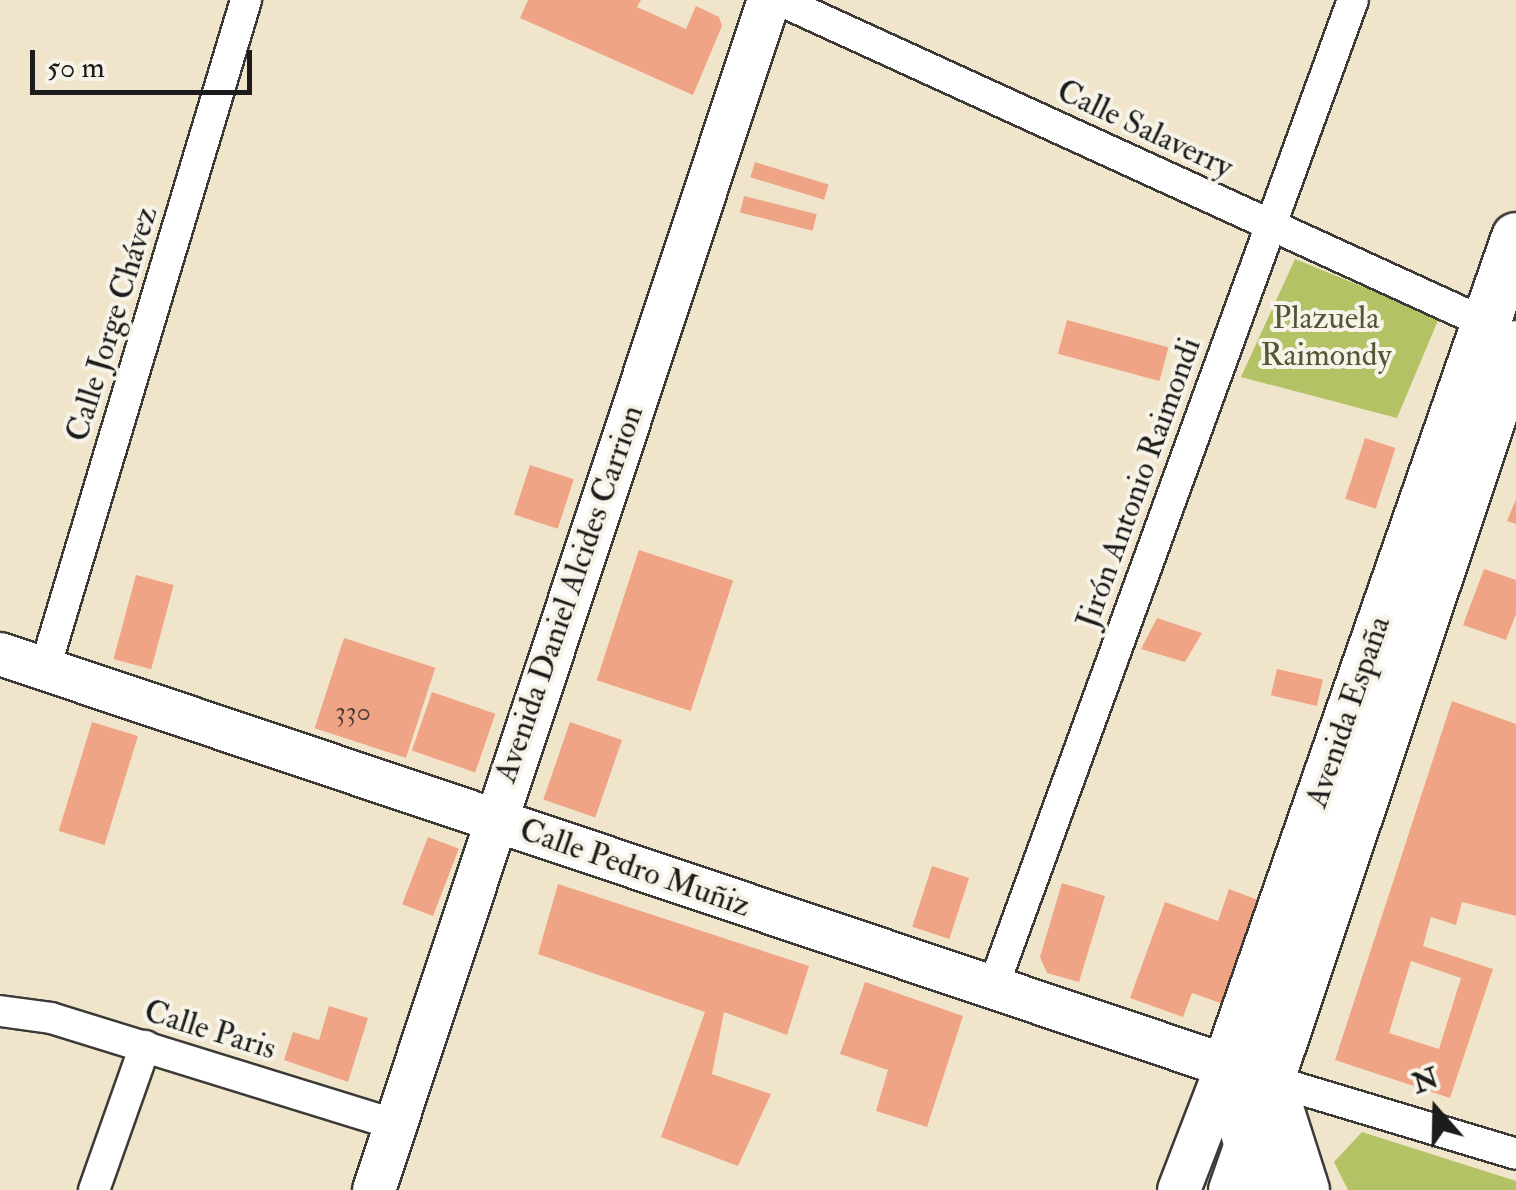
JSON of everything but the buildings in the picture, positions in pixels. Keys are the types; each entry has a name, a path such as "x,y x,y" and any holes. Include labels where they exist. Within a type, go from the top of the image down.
{"main road":[{"name":"Avenida España","path":"1248,1074 1505,334 1516,237"},
{"path":"1248,1074 1238,1168 1262,1190"},
{"path":"1248,1074 1305,1190"}],"street":[{"name":"Calle Jorge Chávez","path":"45,668 246,0"},
{"name":"Avenida Daniel Alcides Carrion","path":"374,1190 492,820 768,0"},
{"name":"Calle Salaverry","path":"779,0 1505,334"},
{"name":"Jirón Antonio Raimondi","path":"992,990 1353,0"},
{"name":"Calle Pedro Muñiz","path":"0,654 1248,1074"},
{"name":"Calle Paris","path":"0,1011 145,1046 396,1125"},
{"path":"94,1190 145,1046"},
{"path":"1179,1190 1248,1074 1516,1154"}],"green space":[{"name":"Plazuela Raimondy","path":"1295,259 1439,318 1397,418 1241,377"},
{"path":"1362,1132 1516,1181 1516,1190 1348,1190 1334,1162"}]}
